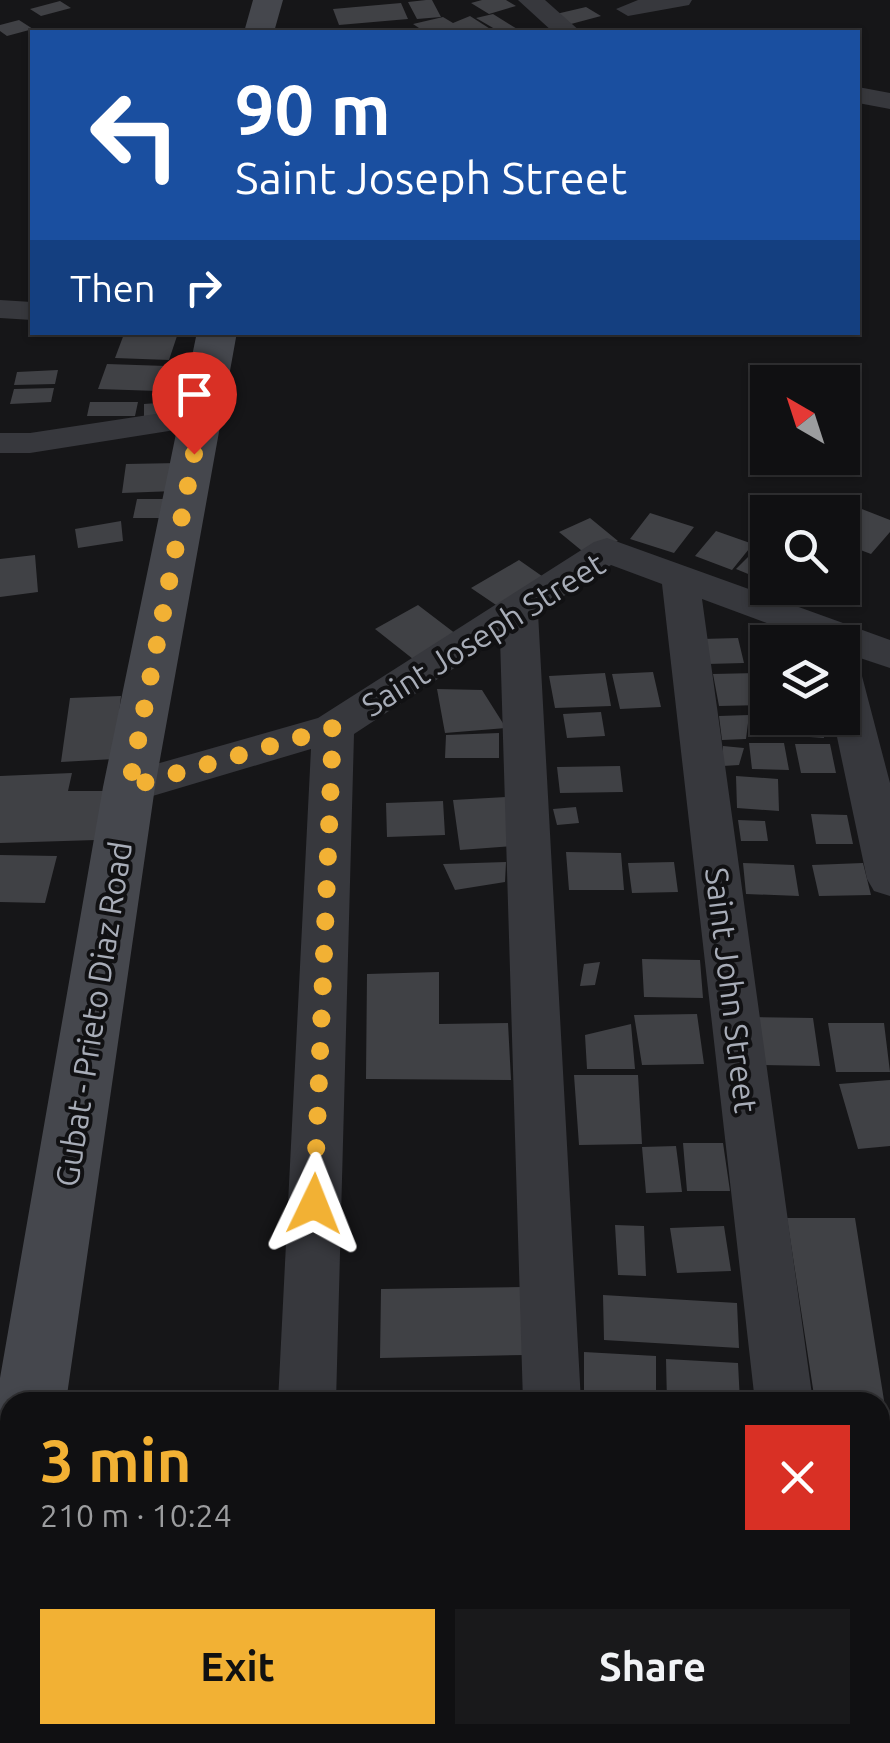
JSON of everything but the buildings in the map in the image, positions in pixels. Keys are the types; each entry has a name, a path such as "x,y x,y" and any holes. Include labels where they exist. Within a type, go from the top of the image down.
{"main road":[{"path":"260,30 268,0"},
{"name":"Gubat - Prieto Diaz Road","path":"34,1392 129,787 216,335"}],"street":[{"path":"530,0 566,30"},
{"path":"628,9 680,0"},
{"path":"0,310 30,311"},
{"path":"0,443 30,443 201,417"},
{"name":"Saint Joseph Street","path":"129,787 333,728 606,550 787,625"},
{"name":"Saint John Street","path":"680,578 783,1392"},
{"path":"518,609 552,1392"},
{"name":"Saint Joseph Street","path":"860,651 890,655"},
{"path":"307,1392 333,728"},
{"path":"858,735 890,879"}],"route":[{"path":"194,454 129,787 333,728 314,1204"}]}
